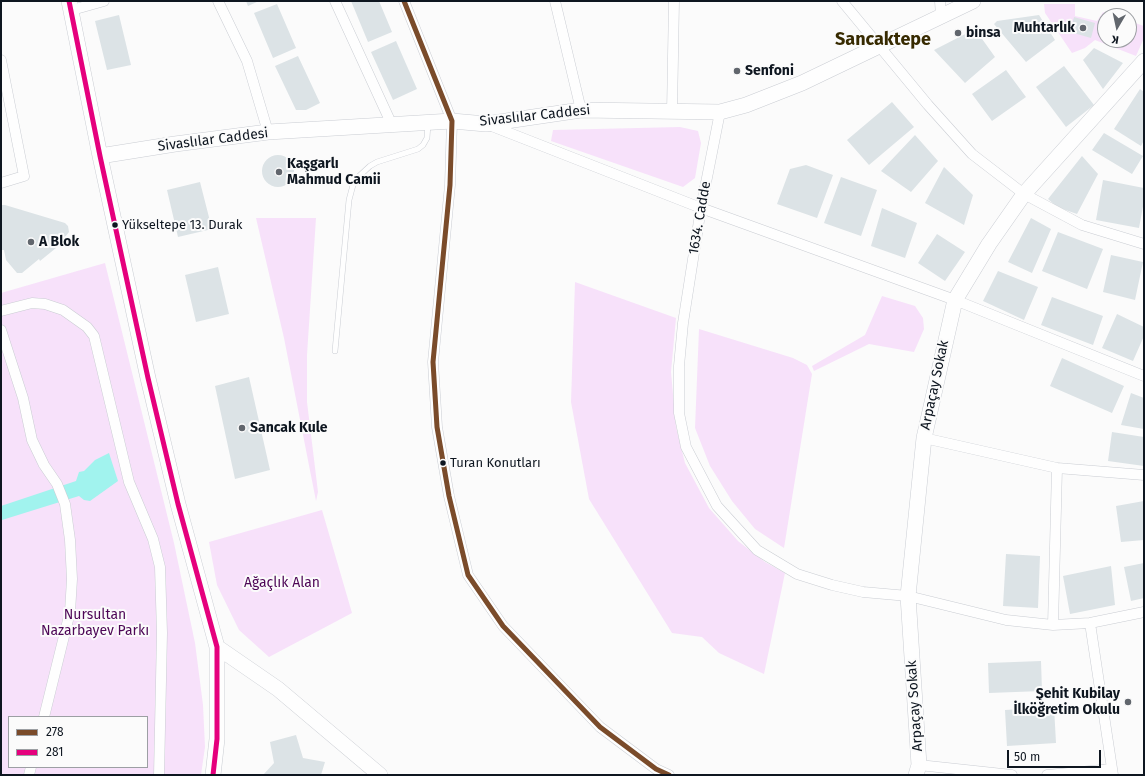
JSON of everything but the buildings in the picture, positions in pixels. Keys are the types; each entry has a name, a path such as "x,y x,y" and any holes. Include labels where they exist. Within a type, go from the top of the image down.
{"main road":[{"name":"Sivaslılar Caddesi","path":"100,156 175,144 268,132 452,121 486,124 581,110 720,112 746,105 802,83 881,47 974,1"},
{"path":"70,6 100,156 178,504 217,647 217,740 214,775"},
{"name":"Arpaçay Sokak","path":"917,770 908,596 924,438 955,300 989,244 1024,194 1144,60"},
{"path":"217,647 278,689 380,775"}],"street":[{"path":"70,6 104,1"},
{"path":"218,1 247,61 268,132"},
{"path":"335,1 392,125"},
{"path":"404,1 452,121 450,185 433,362 437,427 449,496 468,575 503,626 600,728 656,769 669,775"},
{"path":"555,1 581,110"},
{"path":"672,112 674,1"},
{"path":"842,1 928,105 972,154 1024,194 1082,225 1144,244"},
{"path":"940,1 941,16"},
{"path":"1,60 24,176 1,183"},
{"name":"1634. Cadde","path":"720,112 701,208 683,323 679,366 679,413 686,447 717,506 757,550 797,574 832,585 863,592 908,596 1006,620 1053,626 1090,623 1144,612"},
{"path":"486,124 701,208 955,300 1144,376"},
{"path":"1,311 32,304 45,304 63,310 87,327 94,336 129,482 134,497 153,539 160,567 162,626 159,775"},
{"path":"1,330 23,398 32,440 44,465 57,484 65,504 70,548 72,579 70,612 44,716"},
{"path":"924,438 1057,468 1144,475"},
{"path":"1053,626 1057,468"},
{"path":"1047,775 1112,772 1090,623"},
{"path":"917,770 1012,775"}],"lane":[{"path":"335,351 350,192 357,178 370,166 377,162 418,149 423,145 427,138 428,122"}],"green space":[{"path":"1044,4 1075,4 1075,16 1097,21 1097,41 1095,40 1085,48 1072,53 1045,13"},
{"path":"1137,24 1144,26 1144,38 1136,56 1116,48 1137,48"},
{"path":"680,127 698,131 701,143 695,178 683,187 551,141 553,130"},
{"path":"256,218 316,218 307,355 307,402 318,492 316,501 284,338"},
{"name":"Nursultan Nazarbayev Parkı","path":"105,263 174,543 195,643 203,705 205,747 201,775 1,775 1,293"},
{"path":"575,282 676,318 671,372 676,427 685,463 709,508 738,541 765,562 785,573 764,674 719,653 702,637 672,633 589,499 571,402"},
{"path":"882,296 915,306 923,318 924,329 914,352 869,344 814,371 812,366 865,335"},
{"path":"699,329 793,358 807,365 812,374 784,548 755,529 732,501 710,466 695,428"},
{"name":"Ağaçlık Alan","path":"322,510 352,613 269,657 239,630 217,585 209,542"}],"water":[{"path":"109,453 118,481 90,501 84,500 79,496 2,520 1,525 1,506 76,481 79,472 84,471 95,460"}],"transit line":[{"name":"281","path":"69,1 100,156 148,378 178,504 217,647 217,739 213,775"},
{"name":"278","path":"404,1 452,121 450,185 433,362 437,427 449,496 468,575 503,626 600,727 656,769 669,775"}],"place":[{"name":"Muhtarlık","path":"1083,28"},
{"name":"binsa","path":"958,33"},
{"name":"Senfoni","path":"737,71"},
{"name":"Kaşgarlı Mahmud Camii","path":"279,172"},
{"name":"Yükseltepe 13. Durak","path":"115,225"},
{"name":"A Blok","path":"31,242"},
{"name":"Sancak Kule","path":"242,428"},
{"name":"Turan Konutları","path":"443,463"},
{"name":"Şehit Kubilay İlköğretim Okulu","path":"1128,702"}],"district":[{"name":"Sancaktepe","path":"883,40"}]}
